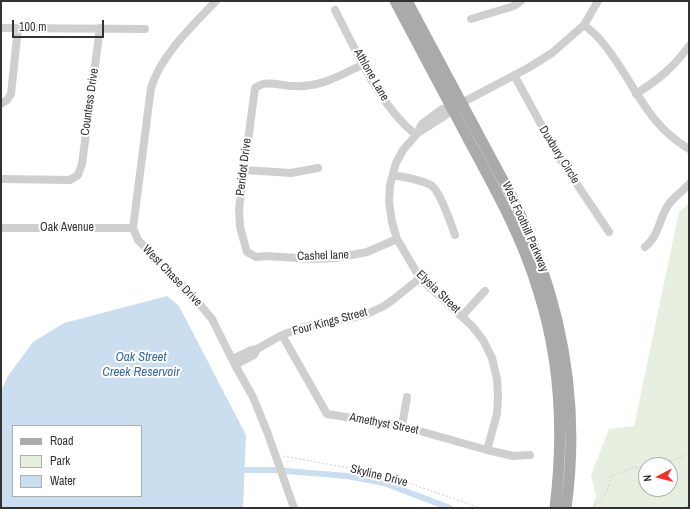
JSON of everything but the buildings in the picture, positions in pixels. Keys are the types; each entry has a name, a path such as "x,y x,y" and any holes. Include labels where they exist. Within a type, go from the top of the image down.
{"main road":[{"name":"West Foothill Parkway","path":"395,1 527,228 538,255 556,314 567,370 571,420 570,465 566,508"},
{"name":"West Foothill Parkway","path":"407,1 518,235 530,265 546,317 556,371 560,418 559,468 555,508"}],"street":[{"path":"133,228 151,88 154,77 160,66 182,38 216,1"},
{"path":"471,19 514,6 521,1"},
{"name":"Elysia Street","path":"487,450 497,414 498,397 497,379 492,358 483,340 472,326 420,278 397,239 392,222 389,202 390,185 396,163 403,150 416,135 422,124 442,109 457,106 514,76 552,53 584,24 598,1"},
{"name":"Athlone Lane","path":"335,10 364,64 391,109 404,125 416,135"},
{"path":"584,24 613,56 636,94 657,123 680,144 689,149"},
{"path":"1,28 145,29"},
{"path":"4,102 11,94 18,28"},
{"name":"Countess Drive","path":"1,179 70,180 78,175 82,164 100,28"},
{"path":"636,94 669,70 689,46"},
{"name":"Peridot Drive","path":"247,252 240,227 239,209 255,88 261,84 269,83 293,86 321,84 364,64"},
{"name":"Duxbury Circle","path":"514,76 560,160 609,232"},
{"path":"244,170 290,173 318,168"},
{"path":"393,175 426,183 432,186 438,192 455,235"},
{"path":"645,247 651,242 655,235 668,204 689,184"},
{"name":"Oak Avenue","path":"1,228 133,228"},
{"name":"West Chase Drive","path":"133,228 138,240 205,310 212,320 253,398 294,508"},
{"name":"Cashel lane","path":"247,252 256,257 266,256 313,259 336,258 353,256 367,252 397,239"},
{"name":"Four Kings Street","path":"233,362 251,350 257,349 282,335 304,327 367,314 384,306 420,278"},
{"path":"462,316 485,291"},
{"name":"Amethyst Street","path":"282,335 327,414 402,426 513,456 530,455"},
{"path":"402,426 407,396"}],"path":[{"name":"Skyline Drive","path":"275,454 289,458 383,474 480,508"},
{"path":"678,458 689,454"},
{"path":"592,508 605,495 612,476 638,467"}],"green space":[{"path":"689,203 689,508 592,508 596,496 591,475 609,429 634,426 679,212"}],"water":[{"name":"Oak Street Creek Reservoir","path":"167,296 179,306 246,435 243,508 1,508 1,391 8,376 33,342 64,323"}],"waterway":[{"path":"237,470 274,470 347,476 384,483 450,508"},
{"path":"684,508 689,505"}]}
